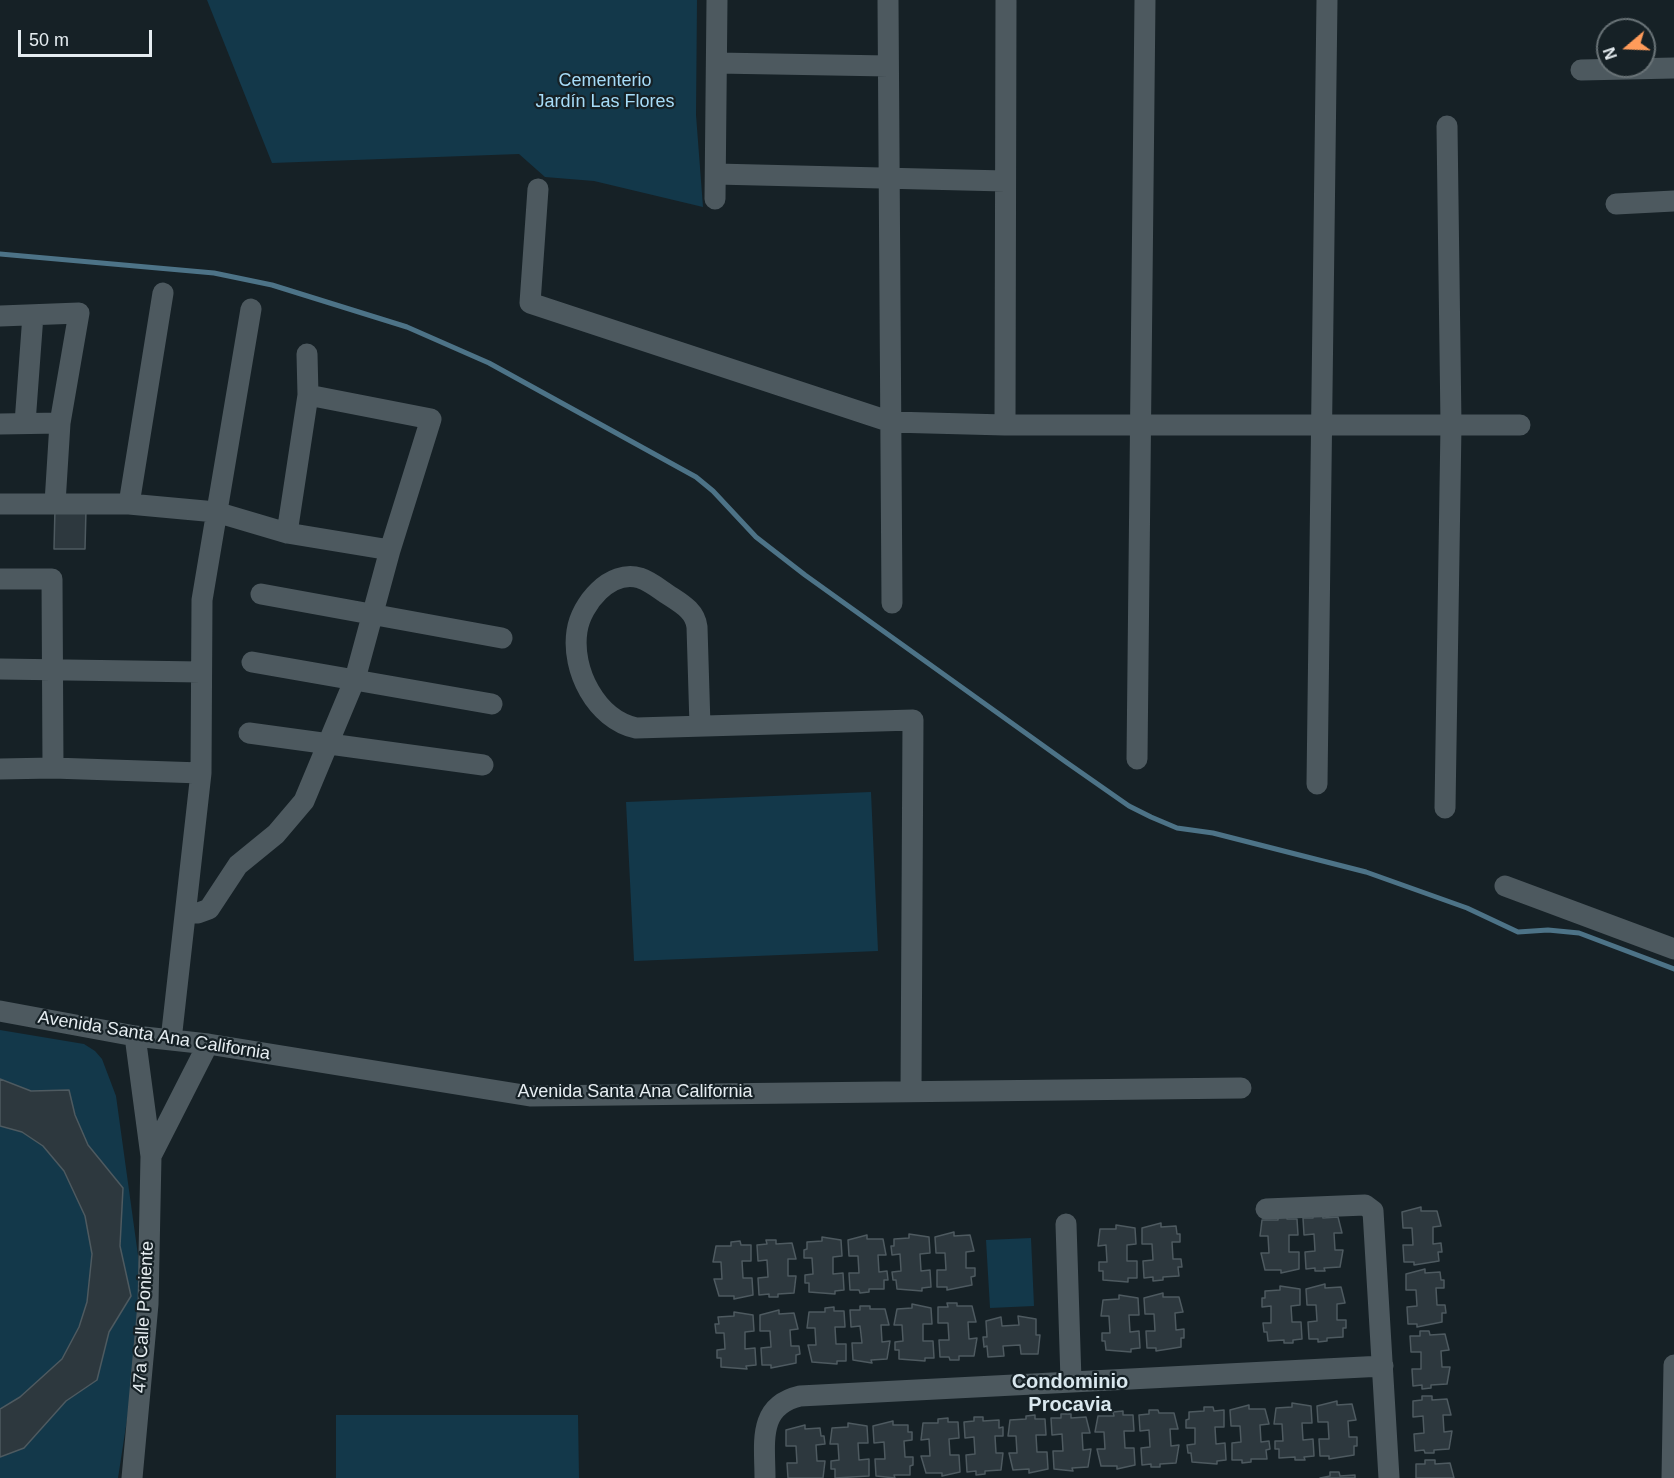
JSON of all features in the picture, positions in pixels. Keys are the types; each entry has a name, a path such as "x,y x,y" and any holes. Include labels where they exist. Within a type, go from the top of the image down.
{"street":[{"path":"715,200 717,0"},
{"path":"888,0 892,603"},
{"path":"1005,425 1006,0"},
{"path":"1137,759 1145,0"},
{"path":"1317,784 1324,424 1327,0"},
{"path":"717,63 888,66"},
{"path":"1581,70 1674,68"},
{"path":"1445,808 1451,425 1447,126"},
{"path":"716,174 1005,181"},
{"path":"538,189 530,303 891,422 1005,425 1520,425"},
{"path":"1616,204 1674,201"},
{"path":"129,504 163,293"},
{"path":"171,1040 201,773 202,600 251,309"},
{"path":"0,316 79,312 60,423 55,503"},
{"path":"25,423 33,315"},
{"path":"287,533 308,395 307,354"},
{"path":"186,912 198,913 209,909 238,865 263,846 293,817 304,801 355,680 390,550 431,419 308,395"},
{"path":"0,424 60,423"},
{"path":"0,504 129,504 216,512 287,533 390,550"},
{"path":"700,726 697,627 692,611 638,577 616,580 596,593 589,601 582,616 577,642 585,680 591,694 602,709 618,723 636,728 913,720 911,1091"},
{"path":"0,579 52,579 53,768"},
{"path":"261,594 502,638"},
{"path":"252,662 492,704"},
{"path":"0,669 201,672"},
{"path":"249,733 483,765"},
{"path":"0,769 53,768 201,773"},
{"path":"1505,886 1674,949"},
{"name":"Avenida Santa Ana California","path":"0,1011 135,1036 208,1044 530,1096 1241,1088"},
{"name":"47a Calle Poniente","path":"132,1478 148,1304 151,1156 135,1036"},
{"name":"47a Calle Poniente","path":"151,1156 208,1044"},
{"path":"1266,1209 1362,1205 1372,1209 1389,1478"},
{"path":"1066,1224 1071,1380"},
{"path":"1672,1469 1674,1365"},
{"path":"765,1478 766,1425 777,1405 787,1399 800,1396 1071,1380 1383,1366"}],"green space":[{"name":"Cementerio Jardín Las Flores","path":"207,0 697,0 696,115 703,207 594,181 545,177 519,154 272,163"},
{"path":"871,792 878,951 634,961 626,802"},
{"path":"0,1030 84,1044 102,1059 116,1096 141,1277 139,1342 118,1478 0,1478"},
{"path":"1031,1238 1034,1306 990,1308 986,1240"},
{"path":"336,1415 578,1415 579,1478 336,1478"}],"building":[{"path":"55,508 86,509 85,549 54,549"},
{"path":"0,1079 31,1091 69,1090 75,1115 88,1145 123,1188 120,1246 131,1296 109,1332 97,1380 66,1401 24,1448 0,1457 0,1409 20,1397 62,1359 79,1327 87,1302 92,1254 85,1216 64,1171 43,1146 22,1132 0,1126"},
{"path":"1421,1207 1421,1211 1437,1211 1441,1226 1433,1227 1433,1244 1441,1243 1442,1252 1438,1252 1439,1261 1414,1265 1414,1262 1404,1262 1403,1245 1413,1245 1412,1228 1403,1228 1402,1212"},
{"path":"1313,1214 1322,1214 1323,1218 1338,1217 1342,1233 1334,1233 1335,1250 1343,1250 1340,1267 1324,1268 1325,1271 1315,1271 1315,1268 1306,1269 1305,1252 1315,1251 1314,1234 1304,1235 1303,1218 1313,1218"},
{"path":"1287,1215 1287,1219 1297,1219 1298,1235 1289,1235 1289,1252 1299,1252 1299,1269 1281,1273 1281,1270 1265,1270 1261,1253 1269,1253 1268,1236 1260,1236 1262,1220 1278,1220 1278,1216"},
{"path":"1161,1223 1161,1227 1176,1226 1177,1234 1180,1234 1180,1242 1172,1242 1173,1259 1181,1259 1182,1267 1178,1267 1179,1276 1163,1277 1163,1280 1153,1281 1153,1277 1144,1278 1143,1261 1153,1260 1152,1244 1142,1244 1142,1228"},
{"path":"1116,1225 1135,1228 1136,1244 1127,1245 1127,1261 1137,1261 1137,1278 1128,1278 1128,1282 1103,1280 1103,1271 1099,1271 1099,1262 1107,1262 1106,1245 1098,1246 1100,1229 1116,1229"},
{"path":"954,1232 954,1236 970,1235 974,1251 966,1252 966,1268 975,1268 975,1276 971,1277 972,1285 947,1290 947,1287 937,1287 937,1270 946,1270 945,1253 936,1253 935,1237"},
{"path":"909,1234 929,1237 930,1253 920,1254 921,1271 930,1270 931,1287 922,1288 922,1291 897,1289 896,1280 893,1280 892,1272 901,1271 900,1254 892,1255 891,1246 894,1246 894,1239 909,1238"},
{"path":"867,1235 867,1239 883,1239 886,1255 878,1255 879,1272 887,1271 888,1280 884,1280 884,1289 869,1289 869,1292 860,1293 859,1290 850,1290 849,1273 859,1273 858,1256 849,1256 848,1240"},
{"path":"822,1237 841,1240 842,1256 833,1257 833,1274 843,1273 844,1290 835,1291 835,1294 809,1292 809,1283 805,1283 805,1275 813,1274 812,1258 804,1258 804,1250 807,1249 807,1242 822,1241"},
{"path":"766,1240 776,1240 776,1244 792,1243 796,1259 788,1259 788,1276 796,1276 794,1293 778,1294 778,1297 769,1297 769,1294 759,1295 758,1278 768,1277 767,1260 758,1261 757,1245 767,1244"},
{"path":"740,1241 741,1245 751,1245 751,1261 742,1261 743,1278 752,1278 753,1295 734,1299 734,1296 719,1296 714,1279 722,1279 721,1262 713,1262 716,1246 731,1246 731,1242"},
{"path":"1425,1269 1425,1273 1440,1272 1441,1280 1444,1280 1444,1288 1436,1288 1437,1305 1445,1305 1446,1313 1442,1313 1442,1322 1417,1327 1417,1324 1408,1324 1407,1307 1417,1306 1416,1290 1406,1290 1406,1274"},
{"path":"1325,1284 1325,1288 1341,1287 1345,1303 1337,1304 1337,1320 1346,1320 1346,1328 1343,1328 1343,1337 1327,1338 1327,1341 1318,1342 1318,1339 1309,1339 1308,1322 1317,1321 1316,1305 1307,1305 1306,1289"},
{"path":"1280,1286 1300,1289 1300,1305 1291,1306 1292,1322 1301,1322 1302,1339 1293,1340 1293,1343 1284,1343 1284,1340 1268,1341 1267,1332 1264,1332 1263,1323 1271,1323 1271,1306 1262,1307 1262,1298 1265,1298 1265,1291 1280,1290"},
{"path":"1163,1293 1163,1297 1179,1297 1183,1312 1175,1313 1176,1330 1184,1329 1184,1338 1181,1338 1181,1347 1156,1351 1156,1348 1147,1348 1146,1331 1155,1331 1154,1314 1145,1314 1144,1298"},
{"path":"1119,1295 1138,1298 1139,1315 1129,1315 1130,1332 1139,1331 1140,1348 1131,1349 1131,1352 1106,1350 1105,1341 1102,1341 1102,1333 1110,1333 1109,1316 1101,1316 1103,1300 1119,1299"},
{"path":"947,1303 972,1306 976,1322 968,1322 969,1339 977,1338 974,1356 959,1356 959,1360 940,1357 939,1340 949,1340 948,1323 938,1323 938,1307 948,1307"},
{"path":"912,1304 931,1308 932,1324 923,1324 923,1341 933,1341 934,1358 925,1358 925,1361 899,1359 899,1350 895,1350 895,1342 903,1341 902,1325 894,1325 897,1309 912,1308"},
{"path":"860,1306 885,1309 889,1325 881,1325 882,1342 890,1341 887,1359 871,1360 872,1363 853,1360 852,1343 862,1343 860,1326 851,1327 850,1310 860,1310"},
{"path":"834,1307 834,1311 844,1311 845,1327 835,1327 836,1344 846,1344 846,1361 837,1361 837,1364 812,1362 808,1345 816,1345 815,1328 807,1328 809,1312 825,1312 825,1308"},
{"path":"779,1310 779,1314 794,1313 798,1329 790,1330 791,1346 799,1346 800,1354 796,1355 796,1363 771,1368 771,1365 762,1365 761,1348 771,1347 770,1331 760,1331 760,1315"},
{"path":"734,1312 753,1315 754,1331 745,1332 745,1349 755,1348 756,1365 746,1366 747,1369 721,1367 721,1358 717,1358 717,1350 725,1349 724,1333 716,1333 715,1324 719,1324 718,1317 734,1316"},
{"path":"1018,1316 1036,1319 1036,1335 1040,1335 1038,1354 1021,1354 1020,1345 1003,1346 1004,1356 988,1357 983,1337 987,1337 986,1321 1001,1317 1002,1326 1019,1325"},
{"path":"1420,1331 1429,1331 1430,1335 1445,1334 1449,1350 1441,1351 1442,1367 1450,1367 1447,1384 1431,1385 1431,1388 1422,1389 1422,1385 1413,1386 1412,1369 1421,1369 1421,1352 1411,1352 1410,1336 1420,1336"},
{"path":"1422,1396 1432,1396 1432,1400 1447,1399 1451,1415 1443,1415 1444,1432 1452,1431 1449,1449 1434,1450 1434,1453 1425,1453 1424,1450 1415,1451 1414,1434 1424,1433 1423,1416 1413,1417 1413,1401 1422,1400"},
{"path":"1337,1401 1337,1405 1352,1404 1356,1420 1348,1421 1349,1437 1357,1437 1357,1446 1354,1446 1354,1455 1329,1459 1329,1456 1320,1456 1319,1439 1329,1439 1328,1422 1318,1422 1317,1406"},
{"path":"1292,1403 1311,1406 1312,1423 1302,1423 1303,1440 1313,1439 1314,1456 1304,1457 1305,1460 1295,1460 1295,1457 1279,1458 1279,1449 1275,1449 1275,1441 1283,1441 1282,1424 1274,1424 1276,1408 1292,1407"},
{"path":"1249,1405 1249,1409 1265,1409 1269,1424 1260,1425 1261,1442 1269,1441 1270,1449 1266,1450 1267,1459 1251,1459 1251,1462 1242,1463 1242,1460 1232,1460 1232,1443 1241,1442 1240,1426 1231,1426 1230,1410"},
{"path":"1204,1407 1213,1407 1214,1411 1224,1410 1224,1427 1215,1427 1216,1444 1225,1443 1226,1460 1217,1461 1217,1464 1192,1462 1191,1453 1188,1453 1187,1445 1195,1444 1195,1428 1186,1428 1186,1420 1189,1419 1189,1412 1204,1411"},
{"path":"1149,1410 1174,1413 1178,1429 1170,1429 1171,1446 1179,1445 1176,1463 1160,1464 1160,1467 1151,1467 1151,1464 1142,1465 1141,1448 1150,1447 1149,1430 1140,1431 1139,1415 1149,1414"},
{"path":"1123,1411 1123,1415 1133,1415 1134,1431 1124,1431 1125,1448 1134,1448 1135,1465 1117,1469 1117,1466 1101,1466 1097,1449 1105,1449 1104,1432 1095,1432 1098,1416 1114,1416 1113,1412"},
{"path":"1061,1414 1071,1414 1071,1418 1086,1417 1090,1433 1082,1433 1083,1450 1091,1449 1088,1467 1072,1468 1073,1471 1054,1469 1053,1451 1063,1451 1062,1434 1052,1435 1051,1418 1061,1418"},
{"path":"1035,1415 1035,1419 1045,1419 1046,1435 1036,1435 1037,1452 1047,1452 1048,1469 1029,1473 1029,1469 1013,1470 1009,1453 1017,1453 1016,1436 1008,1436 1010,1420 1026,1419 1026,1416"},
{"path":"974,1417 983,1417 983,1421 999,1420 999,1428 1003,1427 1003,1436 995,1436 996,1453 1003,1453 1001,1470 985,1471 985,1474 976,1475 976,1471 967,1472 966,1455 975,1454 974,1437 965,1438 964,1422 974,1421"},
{"path":"948,1418 948,1422 958,1422 959,1438 949,1439 950,1455 959,1455 960,1472 942,1476 942,1473 926,1473 921,1456 930,1456 929,1439 921,1440 923,1423 938,1423 938,1419"},
{"path":"893,1421 893,1425 908,1425 908,1432 912,1432 912,1440 904,1441 905,1457 913,1457 910,1475 894,1475 895,1478 876,1476 875,1459 885,1459 884,1442 874,1443 873,1426"},
{"path":"848,1423 867,1426 868,1443 858,1443 859,1460 869,1459 869,1476 835,1478 835,1469 831,1469 831,1461 839,1460 838,1444 830,1444 832,1428 848,1427"},
{"path":"805,1425 805,1429 820,1428 821,1436 824,1436 825,1444 816,1445 817,1461 825,1461 823,1478 788,1478 787,1463 797,1463 796,1446 786,1446 786,1430"},
{"path":"1425,1460 1435,1460 1435,1464 1450,1463 1454,1478 1416,1478 1416,1464 1425,1464"},
{"path":"1330,1472 1339,1472 1340,1476 1355,1475 1355,1478 1320,1478 1330,1476"}],"waterway":[{"path":"0,254 214,273 272,285 407,327 489,363 696,477 713,491 756,537 805,575 1129,806 1177,828 1213,833 1366,872 1467,908 1518,932 1548,930 1579,933 1674,969"}],"district":[{"name":"Condominio Procavia","path":"1070,1394"}]}
